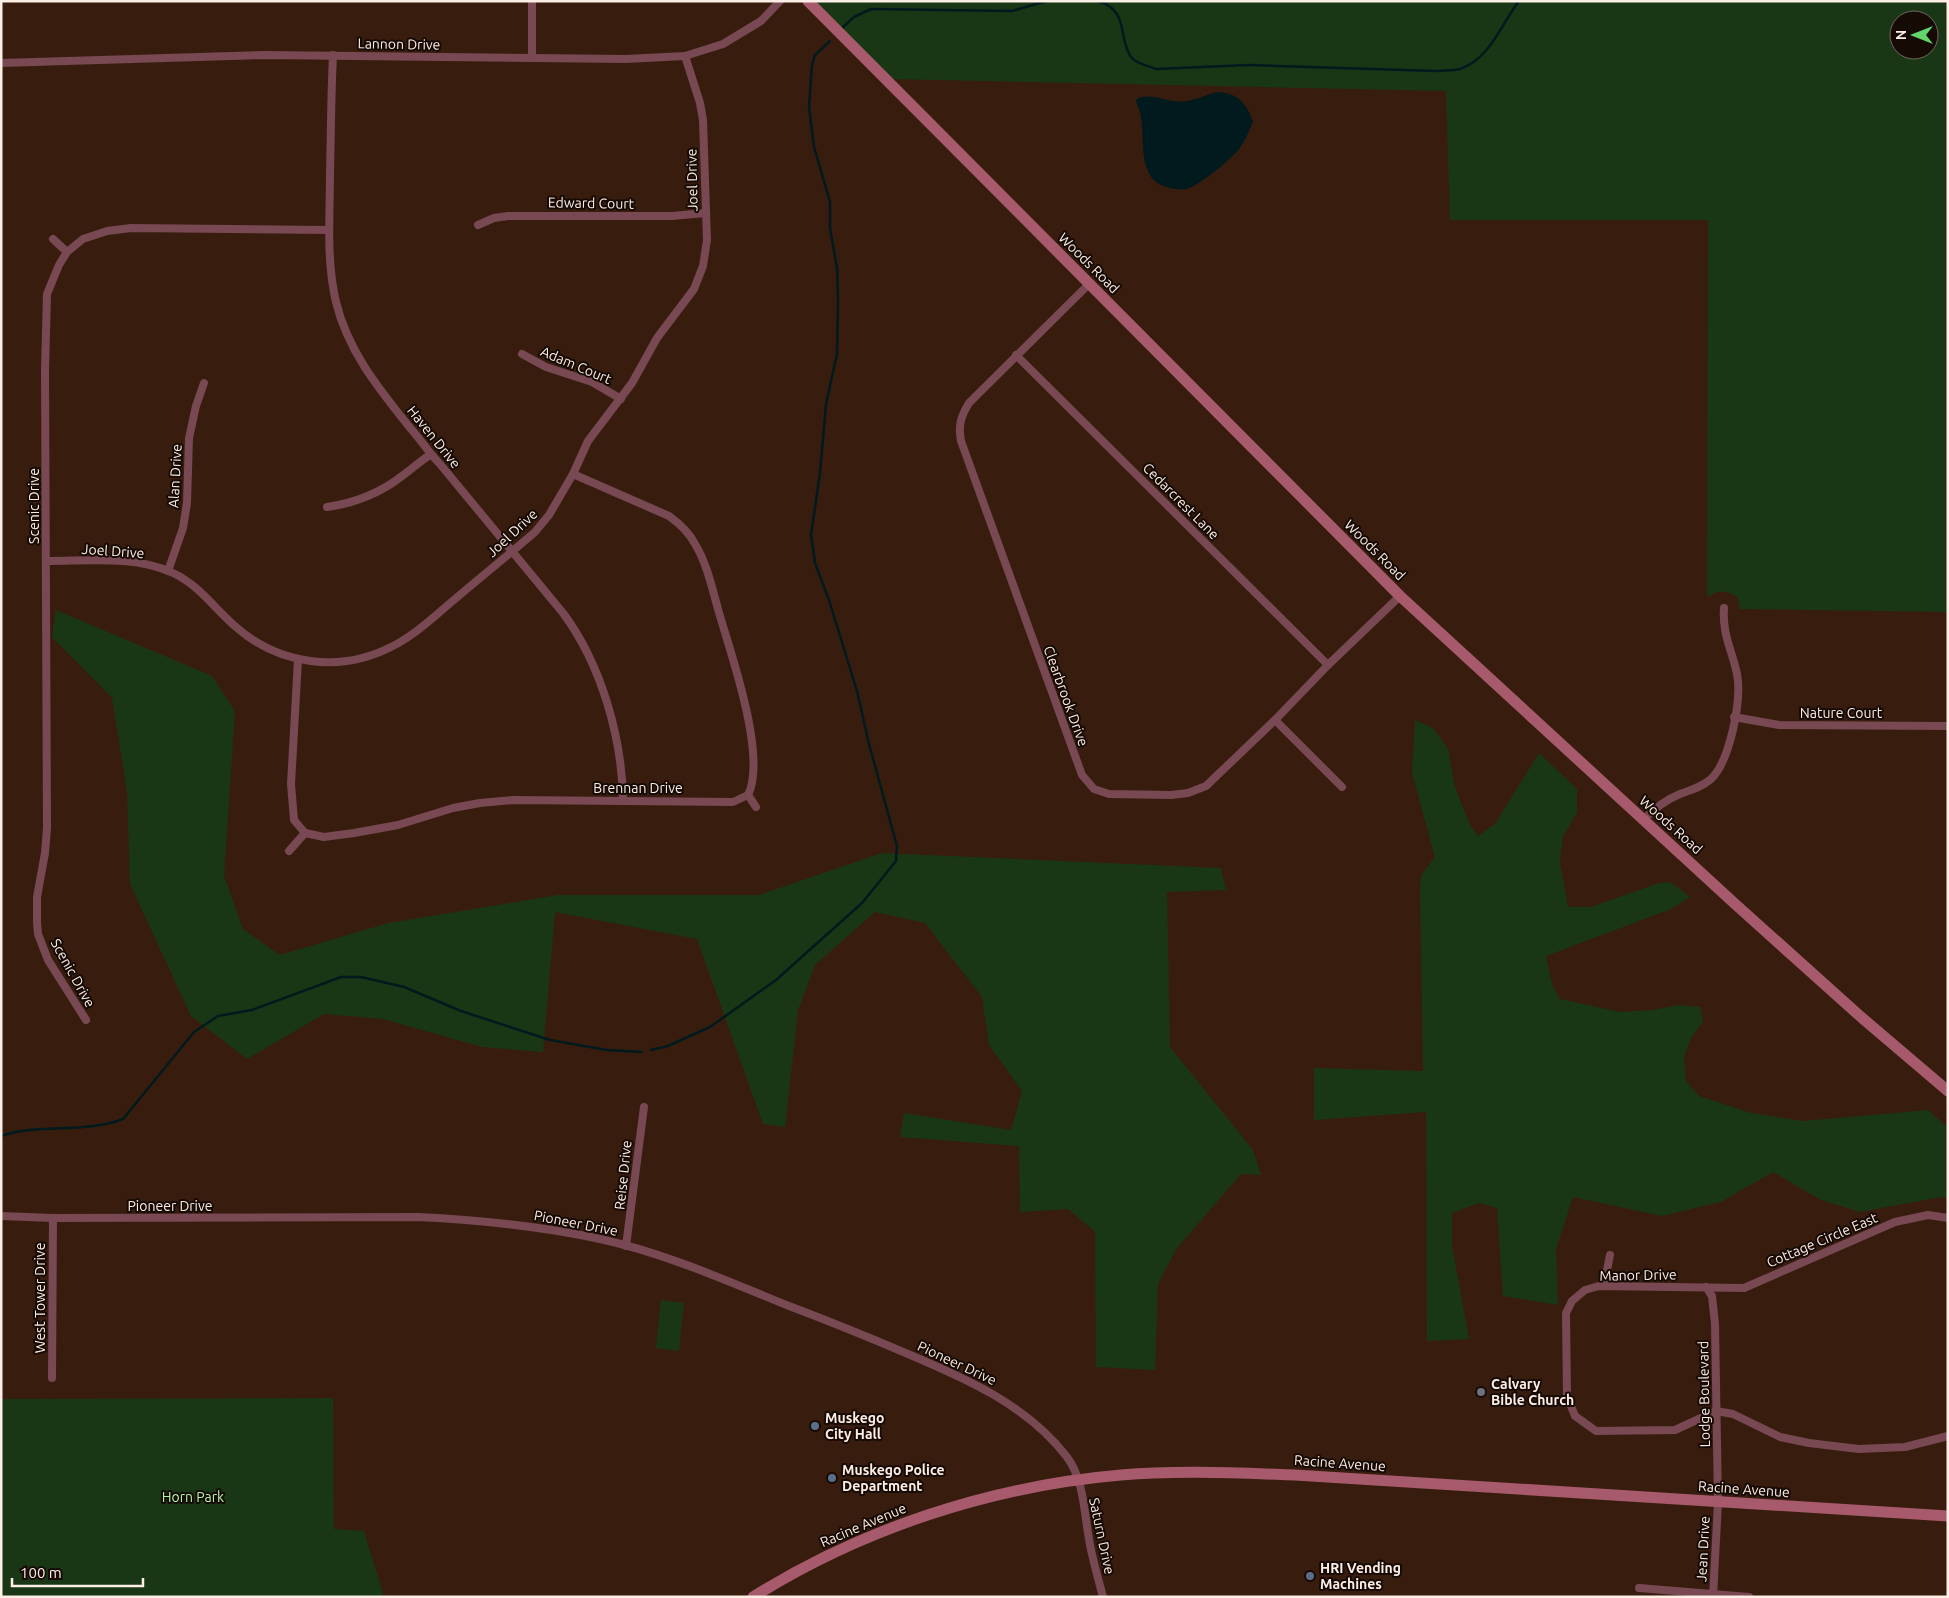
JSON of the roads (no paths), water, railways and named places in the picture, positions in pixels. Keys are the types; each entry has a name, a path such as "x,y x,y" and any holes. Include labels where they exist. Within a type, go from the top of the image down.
{"street":[{"path":"532,1 532,58"},
{"name":"Lannon Drive","path":"1,63 333,55 532,58 685,56 723,44 761,21 780,1"},
{"name":"Woods Road","path":"808,1 1400,596 1828,988 1948,1091"},
{"name":"Haven Drive","path":"333,55 330,264 334,290 346,333 372,379 430,454 570,622 591,661 600,683 619,749 623,800"},
{"name":"Joel Drive","path":"47,561 122,561 156,566 198,589 245,635 268,649 298,660 321,663 347,662 370,656 392,647 414,633 535,532 549,515 573,474 588,441 632,383 657,338 688,299 700,277 706,254 703,120 700,103 685,56"},
{"name":"Edward Court","path":"478,225 494,218 508,216 672,216 705,213"},
{"path":"54,239 66,252 84,239 120,229 329,230"},
{"name":"Scenic Drive","path":"66,252 51,283 46,304 47,828 45,853 37,898 36,922 38,934 48,960 86,1020"},
{"name":"Clearbrook Drive","path":"1089,284 969,402 962,415 959,433 1082,775 1094,789 1109,794 1171,795 1198,791 1215,779 1328,665 1400,596"},
{"name":"Adam Court","path":"522,354 546,367 592,382 621,399"},
{"name":"Cedarcrest Lane","path":"1016,355 1328,665"},
{"name":"Alan Drive","path":"168,571 183,528 187,496 189,438 196,406 204,383"},
{"path":"327,507 349,504 377,493 392,484 430,454"},
{"path":"573,474 669,516 680,525 696,545 709,580 748,714 752,746 752,779 748,795 756,807"},
{"path":"1643,820 1665,801 1700,787 1711,779 1726,756 1738,693 1737,676 1722,623 1724,608"},
{"path":"289,851 305,833 294,820 291,784 298,660"},
{"name":"Nature Court","path":"1734,717 1779,725 1948,726"},
{"path":"1275,720 1342,787"},
{"name":"Brennan Drive","path":"305,833 324,837 386,828 453,808 495,802 623,800 732,802 748,795"},
{"name":"Reise Drive","path":"626,1246 644,1107"},
{"name":"Cottage Circle East","path":"1706,1287 1744,1288 1895,1222 1928,1215 1948,1218"},
{"name":"Pioneer Drive","path":"1,1216 53,1218 367,1217 475,1220 550,1229 626,1246 707,1273 846,1328 985,1389 1007,1402 1035,1424 1067,1458 1078,1480"},
{"name":"West Tower Drive","path":"52,1378 53,1218"},
{"path":"1606,1286 1610,1255"},
{"name":"Manor Drive","path":"1706,1287 1599,1286 1585,1290 1572,1301 1566,1313 1567,1396 1575,1416 1596,1431 1675,1430 1716,1410"},
{"name":"Lodge Boulevard","path":"1706,1287 1712,1296 1716,1324 1718,1502"},
{"path":"1716,1410 1733,1414 1780,1437 1809,1443 1859,1449 1905,1447 1948,1436"},
{"name":"Racine Avenue","path":"753,1597 820,1559 924,1516 986,1498 1078,1480 1142,1474 1235,1472 1948,1516"},
{"name":"Saturn Drive","path":"1078,1480 1089,1542 1103,1597"},
{"name":"Jean Drive","path":"1713,1596 1718,1502"},
{"path":"1639,1588 1713,1596 1749,1597"}],"water":[{"path":"1216,92 1235,96 1244,104 1251,115 1253,122 1241,146 1222,165 1192,187 1178,189 1168,188 1159,184 1152,178 1146,164 1141,116 1136,100 1149,97 1185,101"}],"waterway":[{"path":"841,29 854,17 871,9 1012,11 1047,1"},
{"path":"1098,1 1108,5 1115,11 1131,57 1139,63 1156,69 1248,65 1436,71 1460,69 1480,57 1488,49 1519,1"},
{"path":"651,1050 668,1046 710,1027 776,980 862,903 896,861 897,846 869,744 857,691 829,600 815,563 811,535 820,473 826,404 837,354 837,268 830,228 830,202 814,147 809,107 812,65 815,55 830,41"},
{"path":"1,1136 31,1130 77,1128 108,1124 123,1119 194,1032 218,1016 252,1010 341,977 361,977 404,987 461,1011 550,1040 607,1050 642,1052"}],"place":[{"name":"Calvary Bible Church","path":"1481,1392"},
{"name":"Muskego City Hall","path":"815,1426"},
{"name":"Muskego Police Department","path":"832,1478"},
{"name":"HRI Vending Machines","path":"1310,1576"}],"park label":[{"name":"Horn Park","path":"193,1497"}]}
